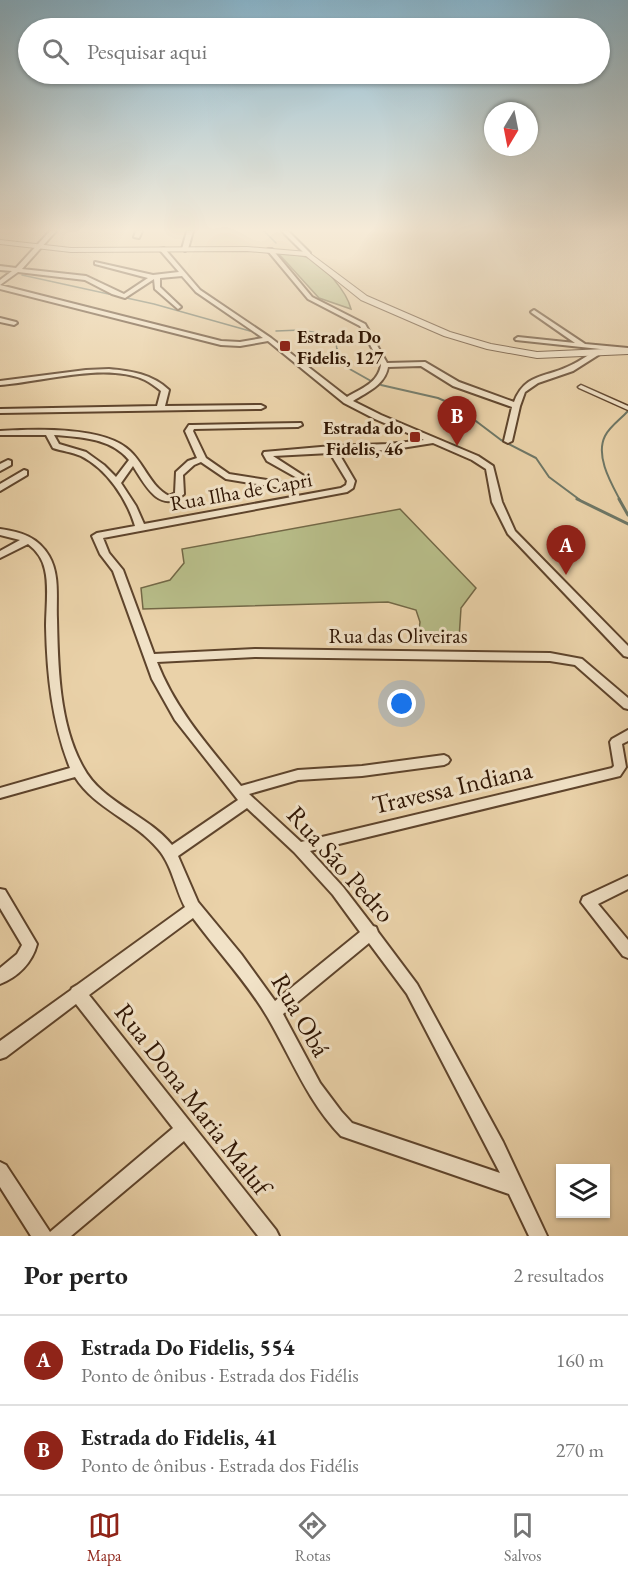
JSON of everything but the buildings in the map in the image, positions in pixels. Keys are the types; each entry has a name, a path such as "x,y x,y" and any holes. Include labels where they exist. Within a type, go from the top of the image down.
{"street":[{"path":"14,289 221,343 240,344 269,339"},
{"path":"105,289 125,296 137,289"},
{"path":"159,289 178,307"},
{"path":"197,289 205,297 269,339 347,401 475,458 490,468 497,502 511,532 628,653"},
{"path":"301,289 305,294 363,325 385,365 383,375 376,383 347,401"},
{"path":"351,289 363,298 447,334 490,347 537,356 628,350"},
{"path":"534,312 585,346"},
{"path":"0,320 14,323"},
{"path":"518,339 628,350"},
{"path":"508,441 522,391 535,381 570,369 598,352"},
{"path":"385,365 422,364 456,384 516,406"},
{"path":"0,383 33,381 89,371 123,372 146,377 158,383 165,390 161,408"},
{"path":"581,387 628,408"},
{"path":"0,411 261,407"},
{"path":"298,425 192,428 189,431 202,459 226,476 293,487 303,484 303,478 270,459 267,454 389,447 433,441"},
{"path":"0,433 48,432 114,443 129,453 145,479 169,500 180,494 179,474 191,464 202,459"},
{"path":"48,432 56,446 86,456 116,484 138,516 140,527"},
{"name":"Rua Ilha de Capri","path":"97,536 344,490 350,486 351,481 332,449"},
{"path":"116,484 132,461"},
{"path":"0,488 24,473"},
{"path":"0,532 38,544 46,556 51,572 53,672 65,734 77,771 104,798 162,843 170,854 243,796 298,774 362,771 444,760"},
{"name":"Rua São Pedro","path":"97,536 105,554 118,570 158,679 179,717 243,796 298,848 338,891 371,932 412,990 496,1148 538,1236"},
{"path":"0,555 28,539"},
{"name":"Rua das Oliveiras","path":"151,658 244,653 550,657 578,662 628,705"},
{"name":"Travessa Indiana","path":"298,848 616,772 620,767 616,742 628,735"},
{"path":"0,793 77,771"},
{"name":"Rua Obá","path":"170,854 183,889 194,909 235,959 273,1012 329,1113 347,1130 514,1187"},
{"path":"628,882 588,902 628,951"},
{"path":"0,895 30,944 29,951 17,966 0,977"},
{"path":"0,1051 194,909"},
{"path":"273,1012 371,932"},
{"name":"Rua Dona Maria Maluf","path":"77,993 270,1236"},
{"path":"57,1236 184,1130"},
{"path":"0,1171 42,1236"}],"green space":[{"path":"311,289 340,289 351,309 319,298"},
{"path":"400,509 476,588 461,608 459,639 417,645 420,622 416,610 388,602 143,609 141,588 170,580 184,563 182,549"}],"waterway":[{"path":"84,289 154,304 250,331"},
{"path":"276,331 301,330 335,336 337,350"},
{"path":"337,349 339,363 371,381"},
{"path":"381,385 438,398 456,406 501,440 536,458 549,477 580,500"},
{"path":"620,500 605,469 602,444 610,429 628,411"},
{"path":"577,499 628,524"},
{"path":"619,499 628,515"}],"place":[{"name":"Estrada Do Fidelis, 127","path":"285,346"},
{"name":"Estrada do Fidelis, 46","path":"415,437"},
{"name":"Estrada do Fidelis, 41","path":"457,446"},
{"name":"Estrada Do Fidelis, 554","path":"566,575"}]}
